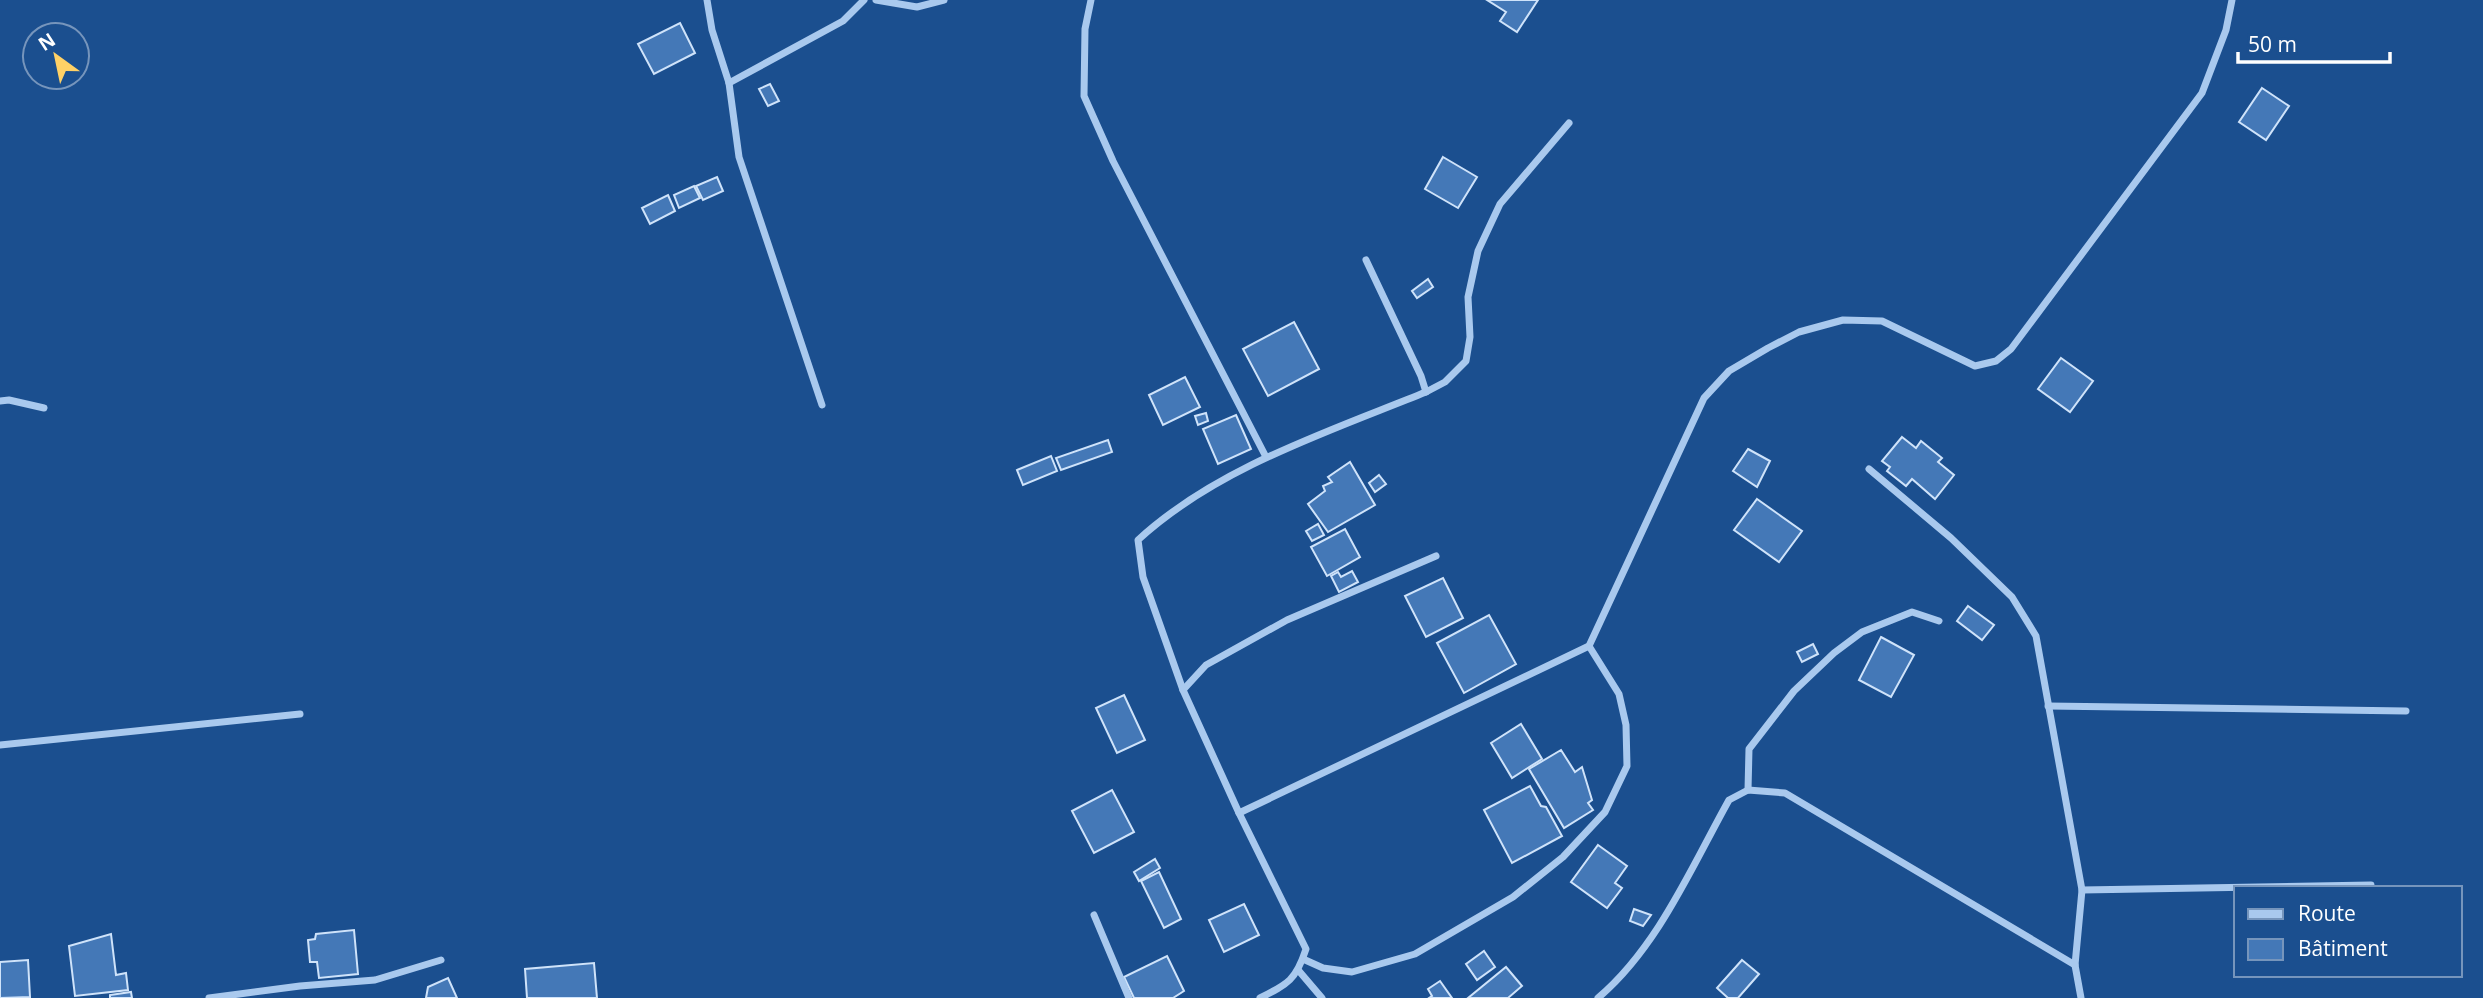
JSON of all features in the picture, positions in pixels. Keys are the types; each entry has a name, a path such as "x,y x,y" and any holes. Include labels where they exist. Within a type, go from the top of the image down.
{"street":[{"path":"707,0 712,30 729,83 738,157 821,405"},
{"path":"729,83 843,20 864,0"},
{"path":"876,0 918,7 944,0"},
{"path":"1091,0 1086,29 1084,96 1113,161 1266,457"},
{"path":"1239,813 1589,646 1704,398 1729,371 1799,332 1843,320 1882,321 1975,366 2004,355 2202,93 2226,30 2232,0"},
{"path":"1260,998 1288,984 1298,971 1306,949 1239,813 1183,690 1143,577 1138,540 1164,516 1266,457 1445,382 1466,360 1469,337 1468,297 1479,251 1500,204 1569,122"},
{"path":"1366,260 1426,392"},
{"path":"0,401 9,400 44,408"},
{"path":"1868,469 1951,538 2012,597 2036,636 2082,890 2075,965 2081,998"},
{"path":"1183,690 1206,665 1287,620 1436,556"},
{"path":"1748,790 1749,748 1794,691 1834,653 1862,632 1912,612 1938,621"},
{"path":"1303,960 1323,968 1352,972 1415,954 1513,897 1563,857 1605,812 1627,766 1626,726 1619,694 1589,646"},
{"path":"2048,706 2406,711"},
{"path":"0,745 300,715"},
{"path":"1598,998 1620,979 1650,941 1729,800 1748,790 1785,793 2075,965"},
{"path":"2313,886 2371,885"},
{"path":"2082,890 2234,887"},
{"path":"1094,915 1129,998"},
{"path":"209,998 300,986 375,980 442,960"},
{"path":"1298,971 1322,998"}],"building":[{"path":"1487,0 1538,0 1517,32 1500,21 1506,12"},
{"path":"680,23 695,53 654,74 638,44"},
{"path":"770,84 779,101 768,106 759,89"},
{"path":"2262,88 2289,106 2266,140 2239,122"},
{"path":"1443,157 1477,177 1458,208 1425,189"},
{"path":"717,177 723,191 703,200 696,186"},
{"path":"694,186 700,198 679,208 674,195"},
{"path":"668,195 675,211 650,224 642,208"},
{"path":"1428,279 1433,287 1417,298 1412,291"},
{"path":"1294,322 1319,369 1268,396 1243,349"},
{"path":"2061,358 2093,381 2070,412 2038,389"},
{"path":"1185,377 1200,407 1163,425 1149,395"},
{"path":"1206,413 1208,421 1198,425 1195,416"},
{"path":"1236,415 1251,449 1218,464 1203,429"},
{"path":"1902,437 1916,448 1921,441 1942,458 1938,462 1954,475 1935,499 1912,479 1906,486 1887,471 1890,467 1882,461"},
{"path":"1108,440 1112,452 1061,470 1056,458"},
{"path":"1748,449 1770,461 1757,487 1733,471"},
{"path":"1051,456 1057,471 1023,485 1017,470"},
{"path":"1350,462 1375,505 1328,532 1308,504 1325,491 1323,486 1332,482 1328,477"},
{"path":"1379,475 1386,484 1375,492 1369,483"},
{"path":"1757,499 1802,531 1779,562 1734,530"},
{"path":"1318,524 1324,535 1312,541 1306,531"},
{"path":"1345,529 1360,557 1327,576 1311,547"},
{"path":"1352,571 1358,582 1339,592 1331,576 1338,572 1341,577"},
{"path":"1443,578 1463,618 1426,637 1405,596"},
{"path":"1968,606 1994,625 1982,640 1957,621"},
{"path":"1489,615 1516,664 1464,693 1437,643"},
{"path":"1881,637 1914,655 1891,697 1859,680"},
{"path":"1813,644 1818,654 1802,662 1797,652"},
{"path":"1124,695 1145,740 1117,753 1096,708"},
{"path":"1521,724 1542,759 1512,778 1491,743"},
{"path":"1561,750 1575,772 1582,767 1592,800 1588,803 1593,810 1564,828 1529,769"},
{"path":"1530,786 1541,806 1546,807 1562,836 1512,863 1484,810"},
{"path":"1112,790 1134,832 1094,853 1072,811"},
{"path":"1598,845 1627,866 1615,883 1622,888 1607,908 1571,882"},
{"path":"1155,859 1160,868 1139,881 1134,872"},
{"path":"1159,872 1181,919 1164,928 1141,881"},
{"path":"1244,904 1259,935 1224,952 1209,920"},
{"path":"1634,909 1651,915 1643,926 1630,921"},
{"path":"354,930 358,974 319,978 317,962 310,962 308,940 315,939 316,934"},
{"path":"111,934 116,975 126,973 128,990 75,996 69,946"},
{"path":"1484,951 1495,967 1477,980 1466,964"},
{"path":"1167,956 1184,991 1173,998 1134,998 1124,977"},
{"path":"28,960 30,997 0,998 0,962"},
{"path":"1742,960 1759,974 1738,998 1728,998 1717,988"},
{"path":"594,963 597,998 527,998 525,969"},
{"path":"1506,967 1522,986 1508,998 1468,998"},
{"path":"448,978 457,998 426,998 428,987"},
{"path":"1440,981 1452,998 1429,998 1432,996 1428,989"},
{"path":"131,992 132,998 110,998 110,995"}]}
